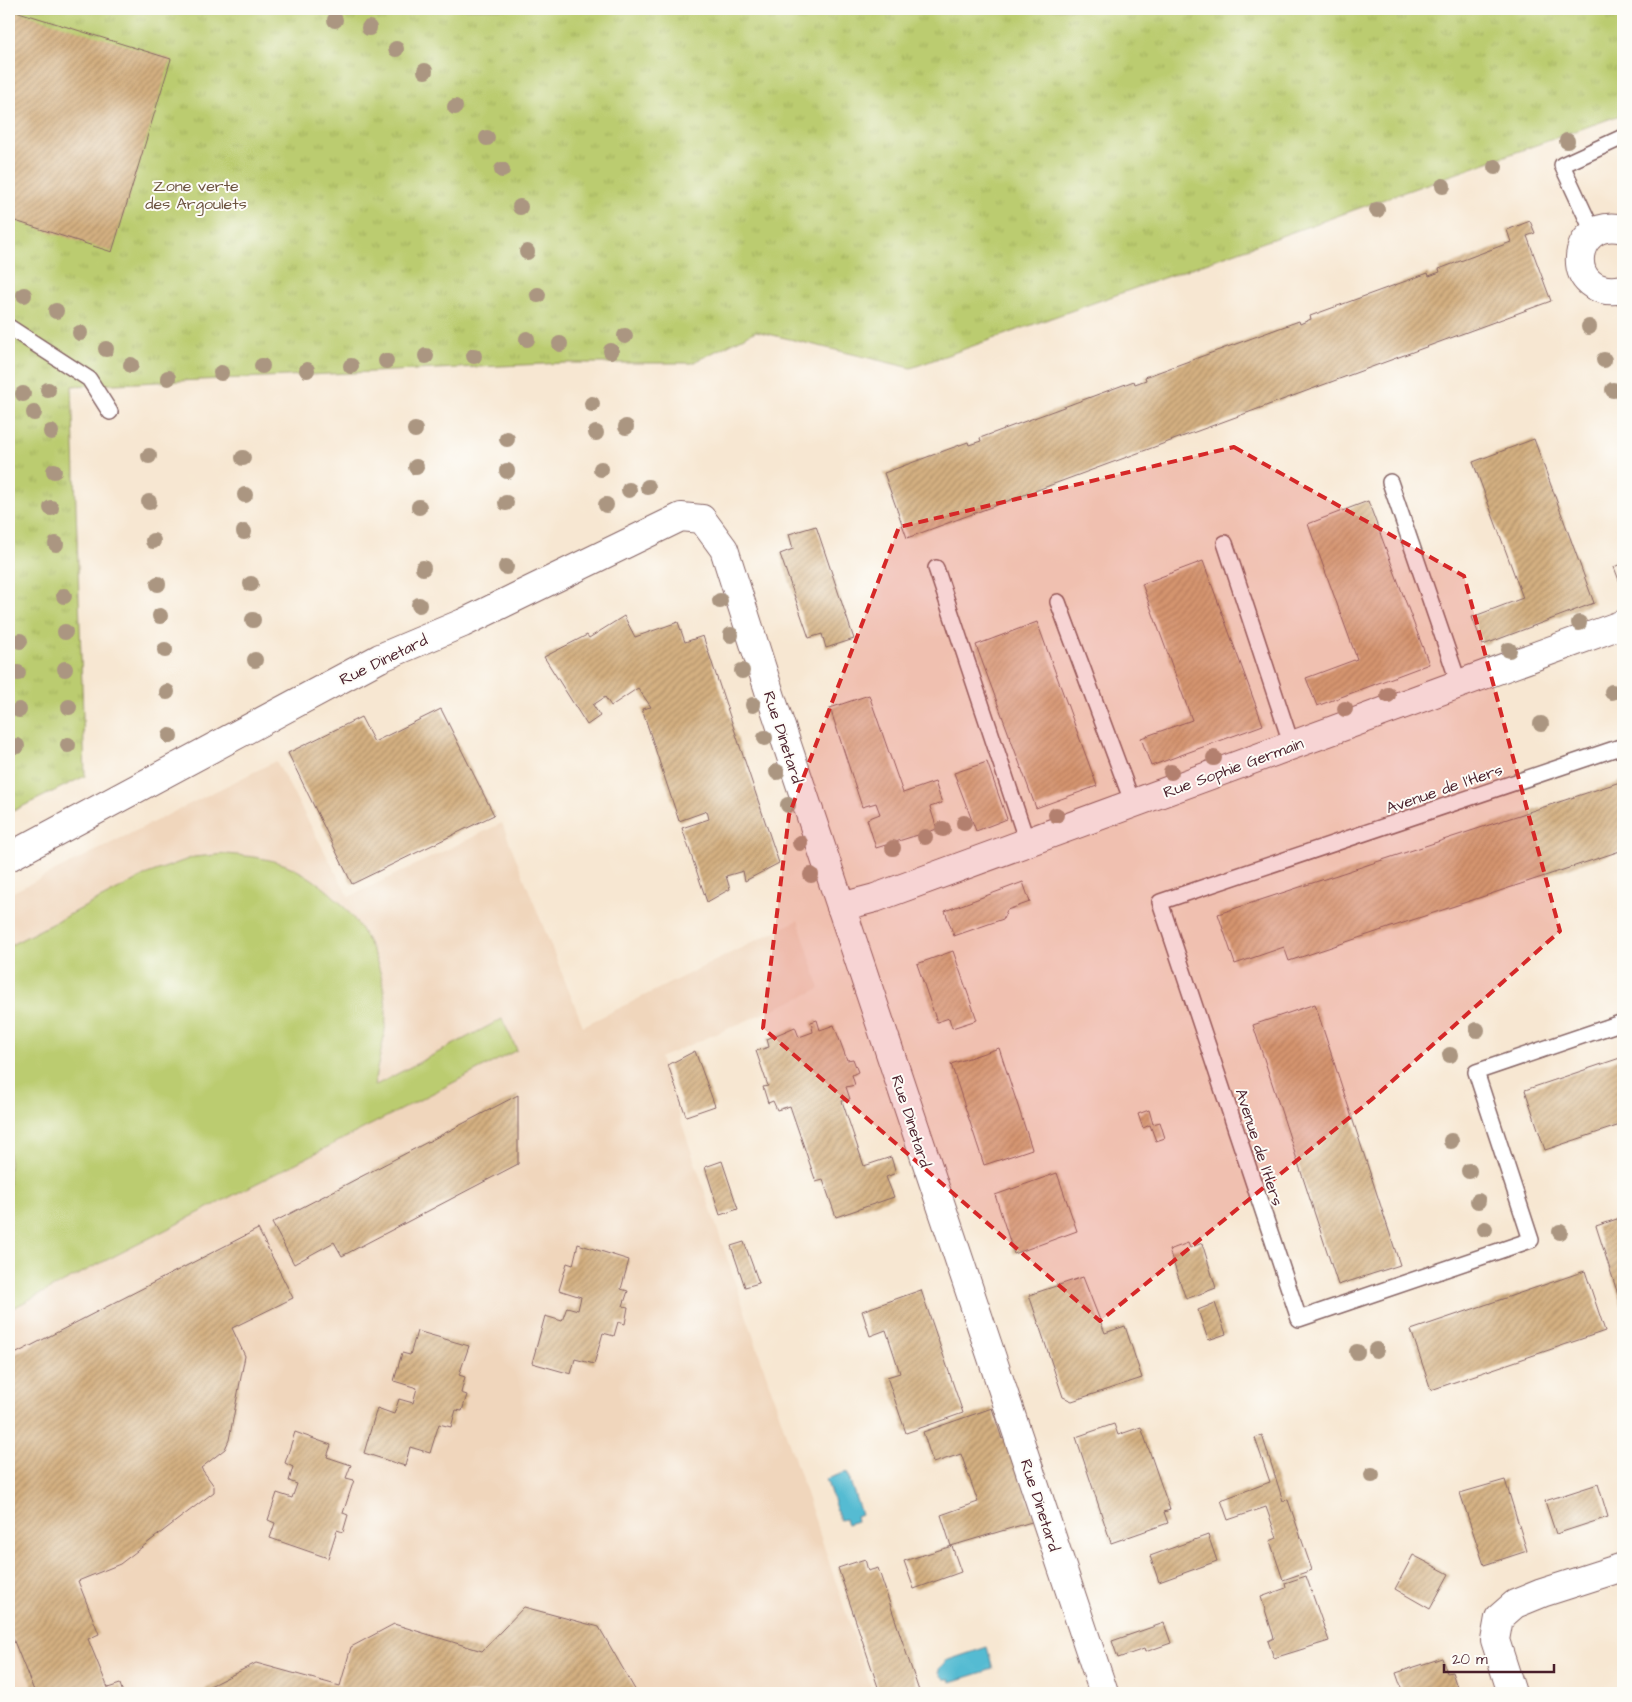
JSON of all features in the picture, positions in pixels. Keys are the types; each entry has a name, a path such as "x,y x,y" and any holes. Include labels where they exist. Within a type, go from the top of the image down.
{"street":[{"path":"1623,229 1607,227 1593,232 1585,241 1580,252 1579,264 1590,284 1612,292 1623,289"},
{"name":"Rue Dinetard","path":"9,857 380,658 464,623 682,517 702,519 724,549 841,907 1104,1693"},
{"name":"Rue Sophie Germain","path":"841,907 875,898 1623,624"},
{"path":"1512,1693 1495,1640 1499,1618 1515,1604 1542,1593 1623,1567"}],"lane":[{"path":"1593,232 1562,165 1623,137"},
{"path":"9,327 90,379 110,412"},
{"path":"1390,482 1460,684"},
{"path":"1225,544 1292,746"},
{"path":"936,568 1027,842"},
{"path":"1058,602 1133,804"},
{"name":"Avenue de l'Hers","path":"1623,746 1160,902 1299,1319 1532,1240 1476,1072 1623,1022"}],"highlighted area":[{"path":"1234,447 1464,576 1560,931 1371,1100 1100,1321 763,1028 789,815 899,527"}],"shaded area":[{"path":"276,761 349,897 502,823 583,1026 798,920 820,989 660,1058 873,1693 9,1693 9,894"}],"green space":[{"name":"Zone verte des Argoulets","path":"9,9 1623,9 1623,114 911,368 756,331 692,363 565,363 72,386 85,776 9,813"},
{"path":"226,854 268,860 293,868 331,894 361,928 379,969 386,1015 383,1042 374,1086 502,1019 517,1050 9,1310 9,946 150,873 194,857"}],"water":[{"path":"847,1472 861,1514 856,1516 857,1521 847,1524 845,1519 840,1520 826,1479"},
{"path":"987,1647 993,1669 951,1682 950,1679 944,1679 939,1673 939,1668 945,1661"}],"building":[{"path":"9,9 171,59 112,252 9,219"},
{"path":"1530,221 1535,233 1527,236 1551,301 907,538 884,473 968,442 969,445 981,441 980,438 1134,381 1135,384 1146,380 1145,377 1299,321 1300,324 1311,319 1310,316 1428,273 1429,276 1440,272 1439,269 1511,242 1507,230"},
{"path":"1534,439 1594,603 1483,645 1472,617 1523,598 1473,462"},
{"path":"1368,501 1429,664 1317,706 1306,678 1357,659 1308,524"},
{"path":"816,526 854,639 826,648 822,634 809,638 780,554 793,549 789,534"},
{"path":"1203,561 1263,725 1151,766 1141,738 1192,720 1142,584"},
{"path":"1623,563 1623,591 1614,567"},
{"path":"624,616 635,637 678,622 685,642 703,636 779,863 745,881 743,871 726,876 730,889 707,902 682,828 709,819 707,811 679,821 642,709 651,707 638,688 611,706 605,697 593,705 600,716 587,725 544,657 587,635 589,638"},
{"path":"1037,622 1097,786 1036,808 976,645"},
{"path":"869,695 903,793 935,782 942,803 930,807 937,829 876,848 867,819 880,814 876,803 862,807 830,708"},
{"path":"441,709 494,815 352,884 288,753 361,717 374,742"},
{"path":"987,762 1007,819 976,831 954,773"},
{"path":"1623,781 1623,850 1289,961 1284,947 1235,964 1218,914"},
{"path":"1023,882 1030,902 1007,910 1003,919 954,936 945,911"},
{"path":"953,951 977,1020 952,1028 949,1018 937,1022 917,964"},
{"path":"1315,1004 1400,1265 1338,1285 1253,1025"},
{"path":"817,1020 820,1030 834,1025 847,1060 853,1059 858,1072 852,1075 855,1085 846,1087 850,1099 842,1101 864,1166 891,1157 896,1173 886,1177 894,1197 836,1217 823,1180 816,1182 790,1106 777,1110 773,1101 768,1103 763,1087 768,1086 756,1051 769,1047 767,1039 795,1027 799,1037 813,1032 811,1022"},
{"path":"999,1048 1032,1149 984,1165 951,1064"},
{"path":"695,1051 715,1106 686,1116 668,1065"},
{"path":"1623,1057 1623,1124 1545,1150 1525,1090"},
{"path":"518,1095 518,1164 342,1256 334,1242 294,1264 272,1223"},
{"path":"1149,1110 1153,1124 1160,1122 1165,1138 1156,1141 1150,1125 1143,1128 1138,1114"},
{"path":"722,1161 738,1209 720,1215 705,1167"},
{"path":"1057,1173 1077,1231 1014,1254 995,1195"},
{"path":"1623,1217 1623,1310 1596,1226"},
{"path":"258,1229 293,1298 232,1328 245,1356 229,1440 225,1449 201,1468 214,1486 214,1492 120,1564 78,1581 99,1634 88,1639 108,1688 120,1684 123,1693 35,1693 9,1629 9,1357"},
{"path":"744,1242 759,1283 745,1287 731,1246"},
{"path":"1188,1243 1190,1248 1202,1243 1216,1288 1186,1299 1169,1250"},
{"path":"578,1244 629,1260 621,1289 628,1291 623,1306 628,1307 625,1324 618,1322 614,1336 603,1333 594,1364 575,1359 571,1374 532,1363 545,1316 562,1321 567,1307 578,1310 581,1297 559,1290 567,1263 573,1265"},
{"path":"1585,1271 1605,1331 1431,1390 1411,1330"},
{"path":"1083,1277 1105,1333 1125,1326 1142,1378 1072,1401 1063,1397 1029,1295"},
{"path":"921,1290 963,1413 906,1433 887,1377 900,1373 886,1330 870,1336 862,1311"},
{"path":"1215,1303 1226,1334 1208,1340 1198,1310"},
{"path":"417,1331 469,1346 459,1375 465,1377 461,1393 467,1395 462,1411 456,1410 451,1427 439,1424 430,1453 410,1447 405,1466 364,1453 377,1408 394,1414 399,1399 413,1403 417,1388 394,1381 402,1353 410,1355"},
{"path":"992,1408 1002,1439 1007,1437 1035,1521 951,1546 941,1515 978,1502 961,1454 933,1463 923,1432"},
{"path":"1114,1424 1118,1435 1141,1427 1170,1510 1164,1512 1168,1523 1111,1543 1076,1437"},
{"path":"295,1432 331,1445 327,1457 351,1465 346,1478 354,1480 343,1513 348,1515 343,1532 337,1530 328,1558 270,1538 275,1523 268,1520 277,1493 292,1498 297,1484 289,1481 293,1467 285,1463"},
{"path":"1262,1435 1283,1501 1288,1500 1312,1570 1283,1580 1270,1541 1277,1538 1266,1507 1228,1520 1221,1500 1270,1482 1255,1438"},
{"path":"1505,1480 1527,1551 1484,1565 1460,1493"},
{"path":"1598,1484 1608,1517 1556,1534 1545,1501"},
{"path":"1208,1535 1217,1561 1159,1582 1150,1556"},
{"path":"952,1546 961,1572 914,1589 904,1561"},
{"path":"1413,1555 1449,1574 1430,1609 1395,1589"},
{"path":"865,1559 868,1571 878,1568 919,1691 913,1693 880,1693 838,1568"},
{"path":"1306,1576 1329,1641 1274,1658 1268,1641 1274,1638 1261,1597 1286,1588 1285,1583"},
{"path":"524,1607 599,1627 637,1693 204,1693 206,1688 256,1663 340,1686 351,1647 394,1624 482,1651"},
{"path":"1164,1623 1171,1643 1145,1652 1144,1649 1118,1658 1112,1641"},
{"path":"1442,1658 1447,1673 1452,1672 1459,1693 1403,1693 1396,1673"}]}
